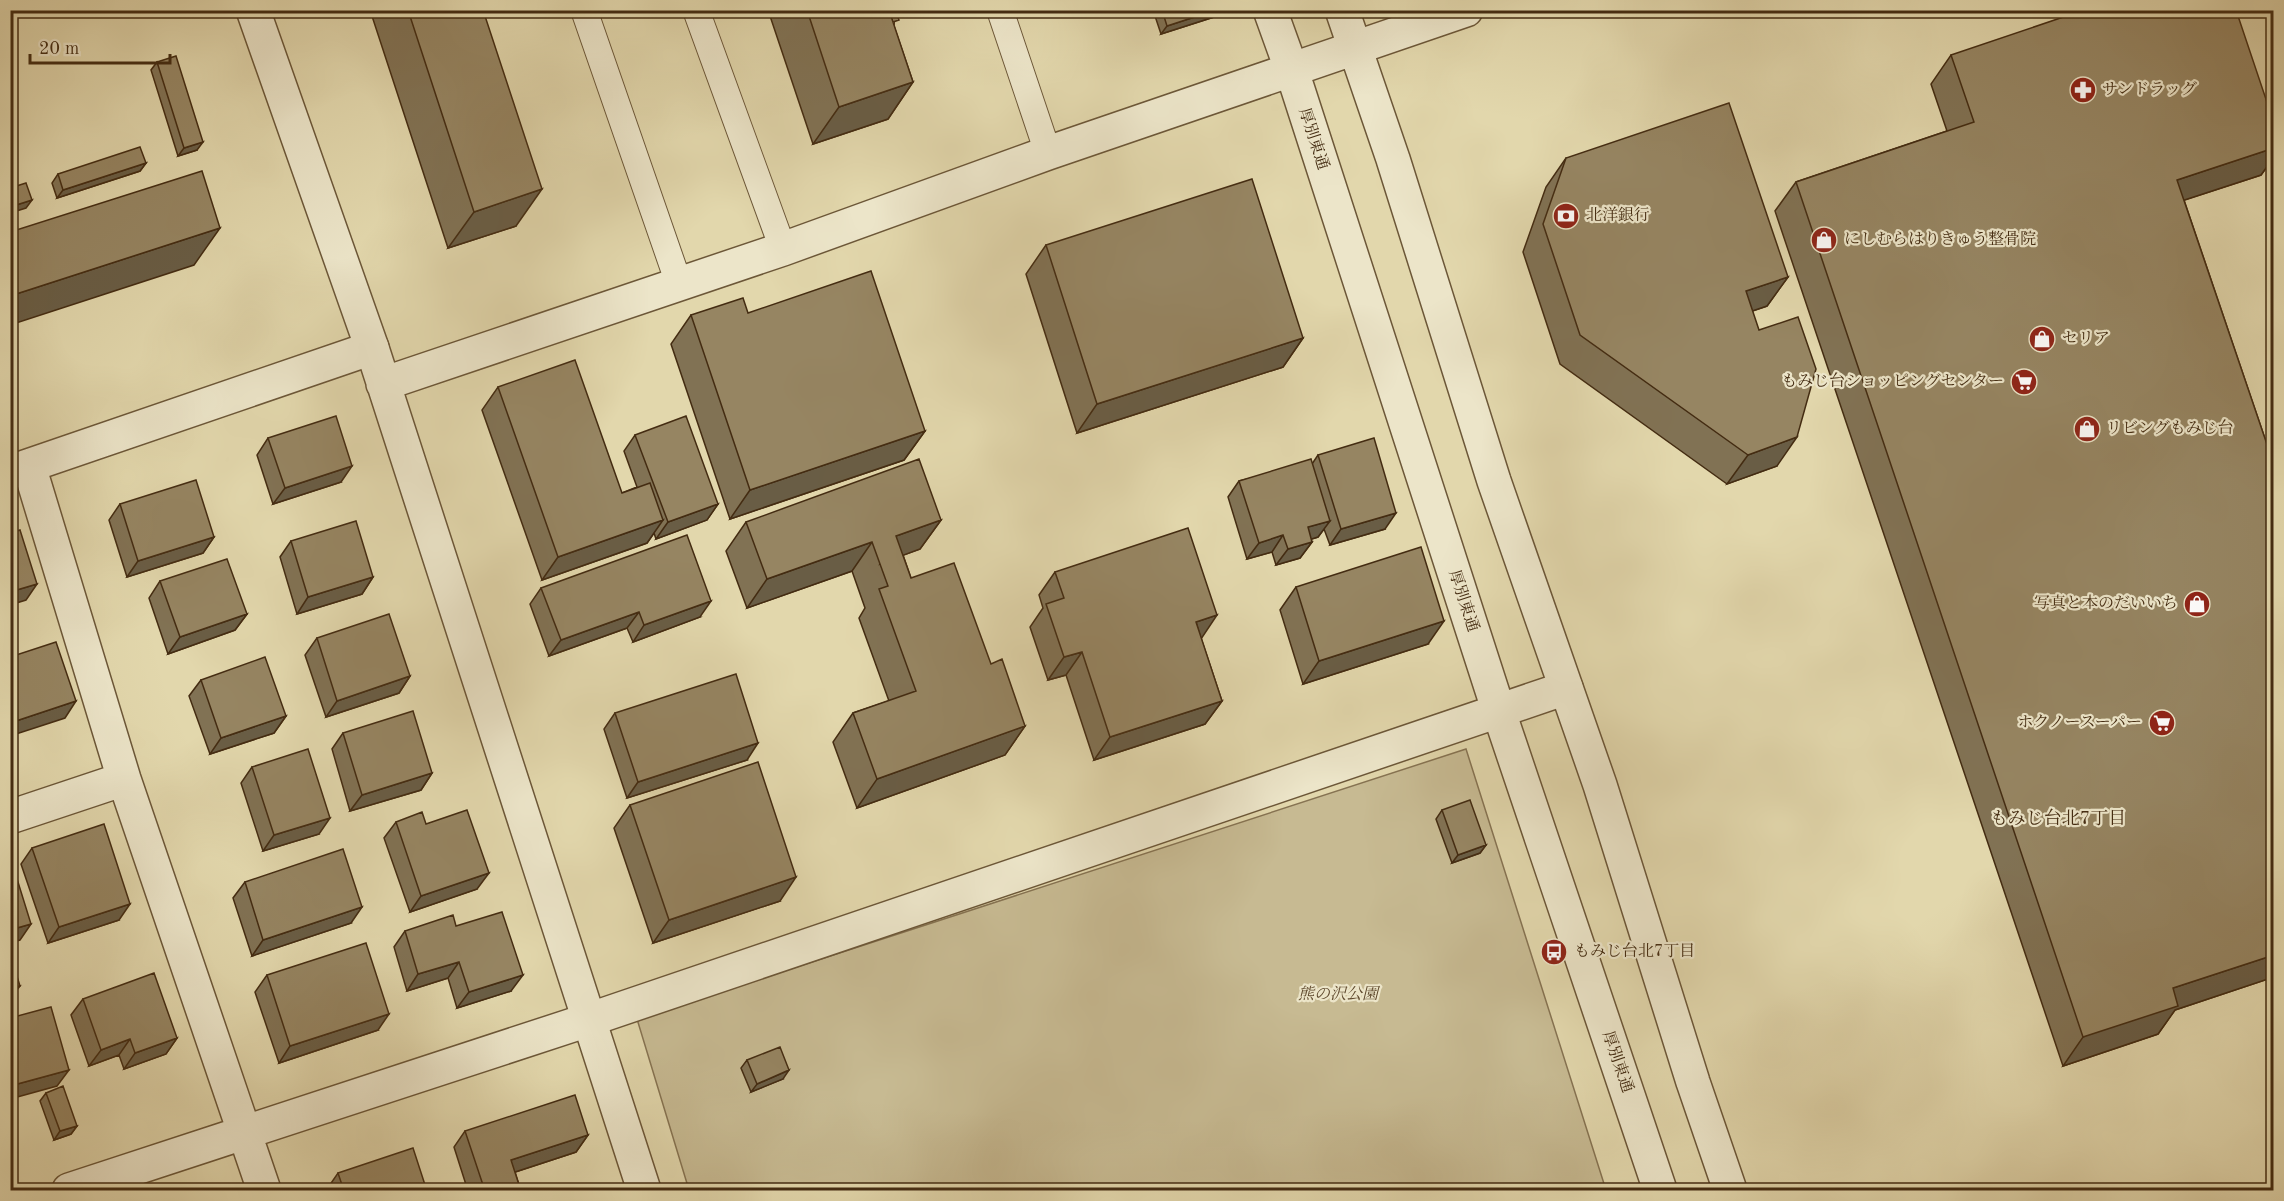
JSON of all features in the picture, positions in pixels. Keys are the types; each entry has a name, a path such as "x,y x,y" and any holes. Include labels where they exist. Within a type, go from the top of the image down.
{"street":[{"path":"253,10 372,348 644,1191"},
{"name":"厚別東通","path":"1270,10 1292,71 1498,712 1660,1191"},
{"path":"1342,10 1396,170 1494,481 1600,784 1693,1082 1730,1191"},
{"path":"383,384 783,249 1048,153 1466,10"},
{"path":"264,1191 20,469 372,348"},
{"path":"69,1191 588,1020 1566,687"},
{"path":"10,817 124,779"}],"lane":[{"path":"584,10 679,284"},
{"path":"696,10 783,249"},
{"path":"1000,10 1048,153"}],"green space":[{"name":"熊の沢公園","path":"1466,749 1606,1190 689,1190 637,1019"}],"building":[{"path":"408,10 483,10 542,189 474,212"},
{"path":"807,10 889,10 913,82 839,107"},
{"path":"889,10 895,10 899,20 893,22"},
{"path":"1162,10 1216,10 1167,26"},
{"name":"もみじ台ショッピングセンター","path":"2084,10 2236,10 2274,123 2274,148 2177,180 2274,465 2274,955 2173,988 2178,1006 2083,1037 1796,182 1974,122 1951,55"},
{"path":"176,56 203,142 184,148 157,62"},
{"path":"1729,103 1788,277 1746,291 1759,330 1798,317 1816,369 1797,437 1748,455 1580,335 1543,224 1566,158"},
{"path":"140,147 146,163 63,190 58,174"},
{"path":"202,171 220,228 10,296 10,232"},
{"path":"1252,179 1303,338 1097,404 1046,245"},
{"path":"26,183 32,200 10,207 10,188"},
{"path":"871,271 925,431 750,490 691,315 743,298 748,313"},
{"path":"575,360 622,493 650,483 663,520 558,557 498,387"},
{"path":"336,416 352,466 285,488 268,438"},
{"path":"686,416 718,504 668,522 635,435"},
{"path":"1374,438 1396,513 1341,529 1318,455"},
{"path":"919,459 941,520 896,536 911,578 954,563 991,664 1002,659 1025,726 877,779 853,713 916,691 879,589 888,586 872,542 767,579 746,522"},
{"path":"1311,459 1330,521 1308,527 1312,542 1288,549 1283,535 1259,543 1239,481"},
{"path":"196,480 214,537 138,561 120,504"},
{"path":"356,521 373,577 308,597 291,541"},
{"path":"1188,528 1217,615 1196,622 1222,701 1110,737 1082,652 1064,657 1046,604 1064,598 1055,572"},
{"path":"20,530 37,584 10,592 10,533"},
{"path":"687,535 711,601 644,625 639,612 561,640 541,588"},
{"path":"1421,547 1444,621 1319,661 1296,587"},
{"path":"227,559 247,614 180,637 160,581"},
{"path":"389,614 410,676 337,701 317,638"},
{"path":"56,642 76,701 10,723 10,657"},
{"path":"265,657 286,716 221,738 201,680"},
{"path":"736,674 758,743 638,782 615,713"},
{"path":"413,711 432,773 362,795 343,733"},
{"path":"308,749 330,818 274,835 252,767"},
{"path":"758,762 796,877 669,920 630,805"},
{"path":"1470,800 1486,845 1458,855 1442,810"},
{"path":"467,810 489,873 421,896 396,822 422,812 426,824"},
{"path":"104,824 130,904 59,927 32,848"},
{"path":"343,849 362,907 263,940 245,882"},
{"path":"13,866 31,924 10,930 10,867"},
{"path":"502,912 523,975 469,992 459,962 418,974 405,931 453,915 456,926"},
{"path":"366,943 389,1014 290,1046 267,975"},
{"path":"10,954 20,986 10,988"},
{"path":"154,973 177,1038 135,1053 130,1039 101,1050 83,999"},
{"path":"51,1007 69,1070 10,1086 10,1018"},
{"path":"780,1047 789,1070 757,1084 747,1060"},
{"path":"63,1086 77,1126 60,1131 46,1093"},
{"path":"575,1095 588,1135 511,1160 521,1191 485,1191 465,1131"},
{"path":"413,1148 427,1191 344,1191 338,1173"}],"place":[{"name":"サンドラッグ","path":"2083,90"},
{"name":"北洋銀行","path":"1566,216"},
{"name":"にしむらはりきゅう整骨院","path":"1824,240"},
{"name":"セリア","path":"2042,339"},
{"name":"もみじ台ショッピングセンター","path":"2024,382"},
{"name":"リビングもみじ台","path":"2087,429"},
{"name":"写真と本のだいいち","path":"2197,604"},
{"name":"ホクノースーパー","path":"2162,723"},
{"name":"もみじ台北7丁目","path":"1554,952"}],"district":[{"name":"もみじ台北7丁目","path":"2058,819"}]}
